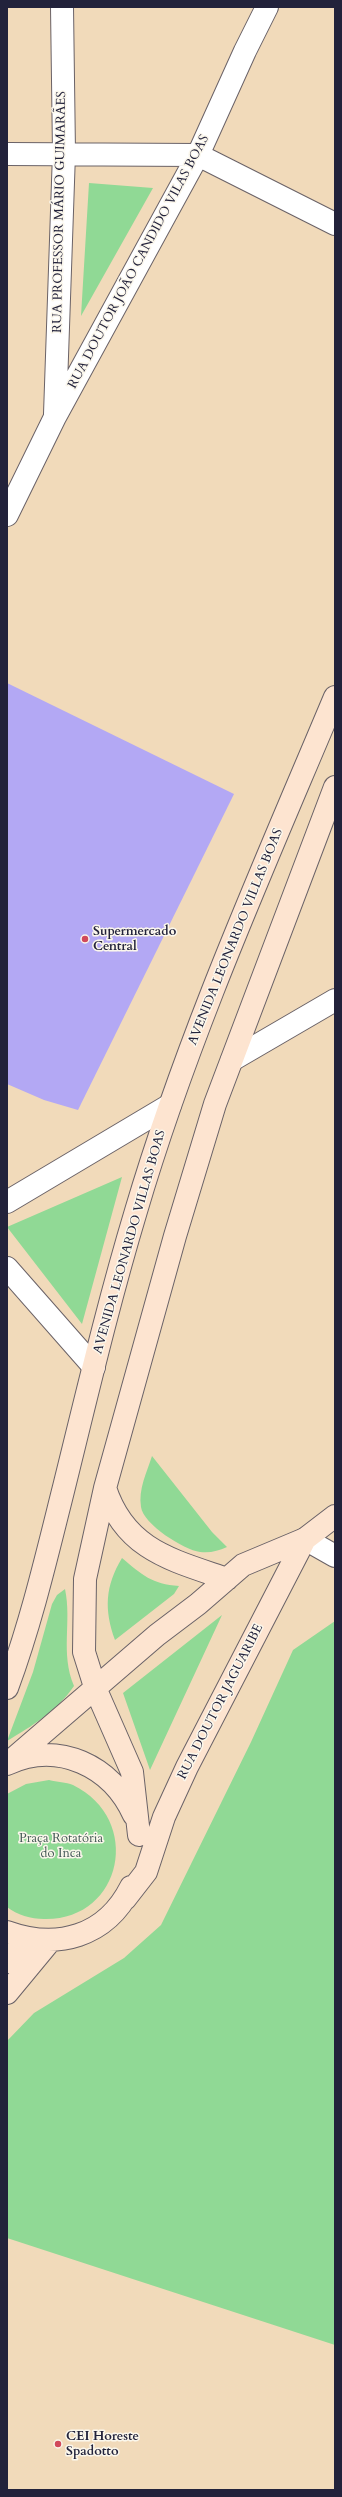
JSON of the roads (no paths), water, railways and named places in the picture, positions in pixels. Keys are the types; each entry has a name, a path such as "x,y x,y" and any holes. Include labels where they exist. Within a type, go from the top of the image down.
{"main road":[{"name":"AVENIDA LEONARDO VILLAS BOAS","path":"7,1688 28,1631 94,1367 136,1211 170,1105 260,874 335,697"},
{"path":"7,1932 27,1939 50,1941 72,1938 93,1929 110,1916 125,1899 135,1879 140,1857 132,1772 96,1690 84,1652 85,1579 105,1488 175,1236 215,1104 335,787"},
{"path":"105,1488 110,1505 123,1527 140,1543 162,1556 227,1578"},
{"name":"RUA DOUTOR JAGUARIBE","path":"125,1899 146,1872 164,1817 190,1760 305,1539 335,1516"},
{"path":"8,1763 96,1690 157,1635 243,1565 305,1539"},
{"path":"8,1763 29,1756 51,1754 72,1758 92,1766 110,1779 124,1795 134,1814 139,1835"},
{"path":"7,1962 27,1939"},
{"path":"7,1993 50,1941"}],"street":[{"name":"RUA PROFESSOR MÁRIO GUIMARÃES","path":"55,417 64,153 62,7"},
{"name":"RUA DOUTOR JOÃO CANDIDO VILAS BOAS","path":"7,515 55,417 198,156 244,51 267,7"},
{"path":"7,154 64,153 198,156 335,224"},
{"path":"232,1060 335,1000"},
{"path":"7,1202 170,1105"},
{"path":"7,1268 94,1367"},
{"path":"305,1539 335,1556"}],"place":[{"name":"Supermercado Central","path":"85,939"},
{"name":"CEI Horeste Spadotto","path":"58,2444"}],"park label":[{"name":"Praça Rotatória do Inca","path":"61,1846"}]}
